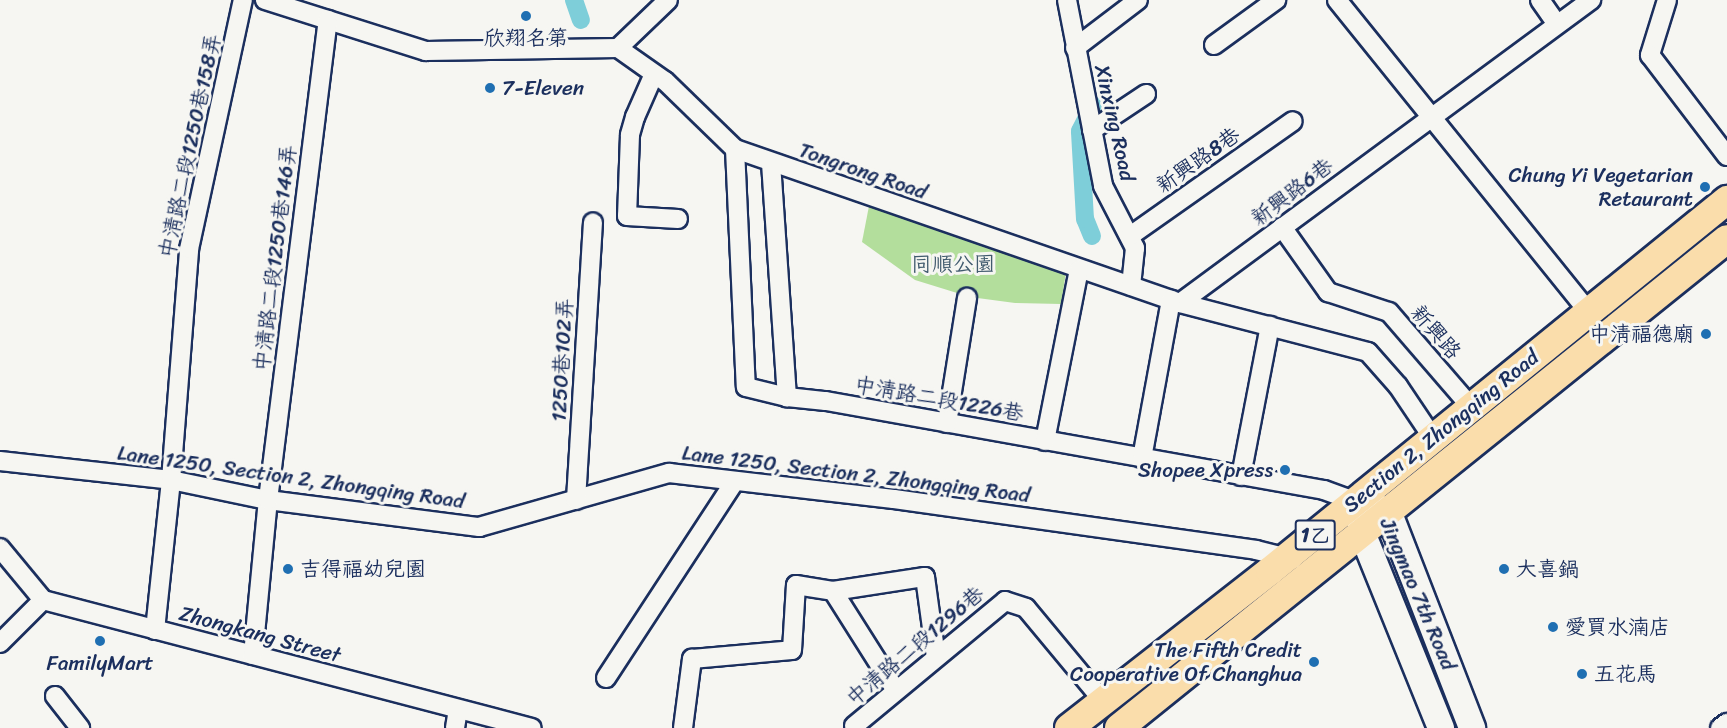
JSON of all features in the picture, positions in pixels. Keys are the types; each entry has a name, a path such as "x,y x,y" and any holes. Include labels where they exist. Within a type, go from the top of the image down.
{"main road":[{"name":"Section 2, Zhongqing Road","path":"1069,728 1357,501 1727,200"},
{"name":"Section 2, Zhongqing Road","path":"1119,728 1727,239"}],"street":[{"name":"中清路二段1250巷158弄","path":"156,630 171,480 189,249 243,0"},
{"path":"265,0 426,51 618,48 668,0"},
{"name":"Xinxing Road","path":"1066,0 1103,186 1135,248 1131,286"},
{"path":"1075,48 1138,0"},
{"path":"1214,45 1276,0"},
{"path":"1337,0 1588,311"},
{"path":"1540,0 1557,24"},
{"name":"新興路6巷","path":"1176,301 1282,227 1591,0"},
{"path":"1667,0 1650,55 1727,156"},
{"name":"中清路二段1250巷146弄","path":"253,655 268,500 328,20"},
{"name":"Tongrong Road","path":"618,48 665,81 735,149 771,164 1176,301 1368,352 1398,386 1432,438"},
{"path":"654,74 635,117 630,135 627,216 678,219"},
{"path":"1092,130 1146,94"},
{"name":"新興路8巷","path":"1130,236 1293,121"},
{"name":"中清路二段1226巷","path":"735,149 746,387 787,397 826,401 1324,490 1357,501"},
{"path":"771,164 787,397"},
{"name":"1250巷102弄","path":"576,500 593,223"},
{"name":"新興路","path":"1282,227 1328,292 1389,312 1472,408"},
{"path":"1045,441 1079,268"},
{"path":"947,423 967,298"},
{"path":"1142,458 1176,301"},
{"path":"1240,476 1270,326"},
{"name":"Lane 1250, Section 2, Zhongqing Road","path":"0,461 171,480 268,500 479,527 669,473 905,500 1288,556 1315,572"},
{"path":"606,678 735,481"},
{"name":"Jingmao 7th Road","path":"1437,726 1362,532 1357,501 1388,511 1473,728"},
{"path":"0,548 43,600 0,643"},
{"path":"683,728 692,659 792,650 796,585 833,591 925,577 936,657"},
{"path":"833,591 895,689"},
{"name":"Zhongkang Street","path":"43,600 532,728"},
{"name":"中清路二段1296巷","path":"854,726 895,689 1005,601 1026,608 1104,702"},
{"path":"55,696 80,728"},
{"path":"455,728 458,709"},
{"path":"1720,728 1727,723"}],"green space":[{"name":"同順公園","path":"869,206 1066,272 1061,304 1015,303 970,297 915,280 862,242"}],"waterway":[{"path":"574,0 581,20"},
{"path":"1092,236 1085,219 1080,131 1093,105"}],"place":[{"name":"欣翔名第","path":"526,16"},
{"name":"7-Eleven","path":"490,88"},
{"name":"Chung Yi Vegetarian Retaurant","path":"1705,187"},
{"name":"中清福德廟","path":"1706,334"},
{"name":"Shopee Xpress","path":"1285,470"},
{"name":"吉得福幼兒園","path":"288,569"},
{"name":"大喜鍋","path":"1504,569"},
{"name":"愛買水湳店","path":"1553,627"},
{"name":"FamilyMart","path":"100,641"},
{"name":"The Fifth Credit Cooperative Of Changhua","path":"1314,662"},
{"name":"五花馬","path":"1582,674"}]}
